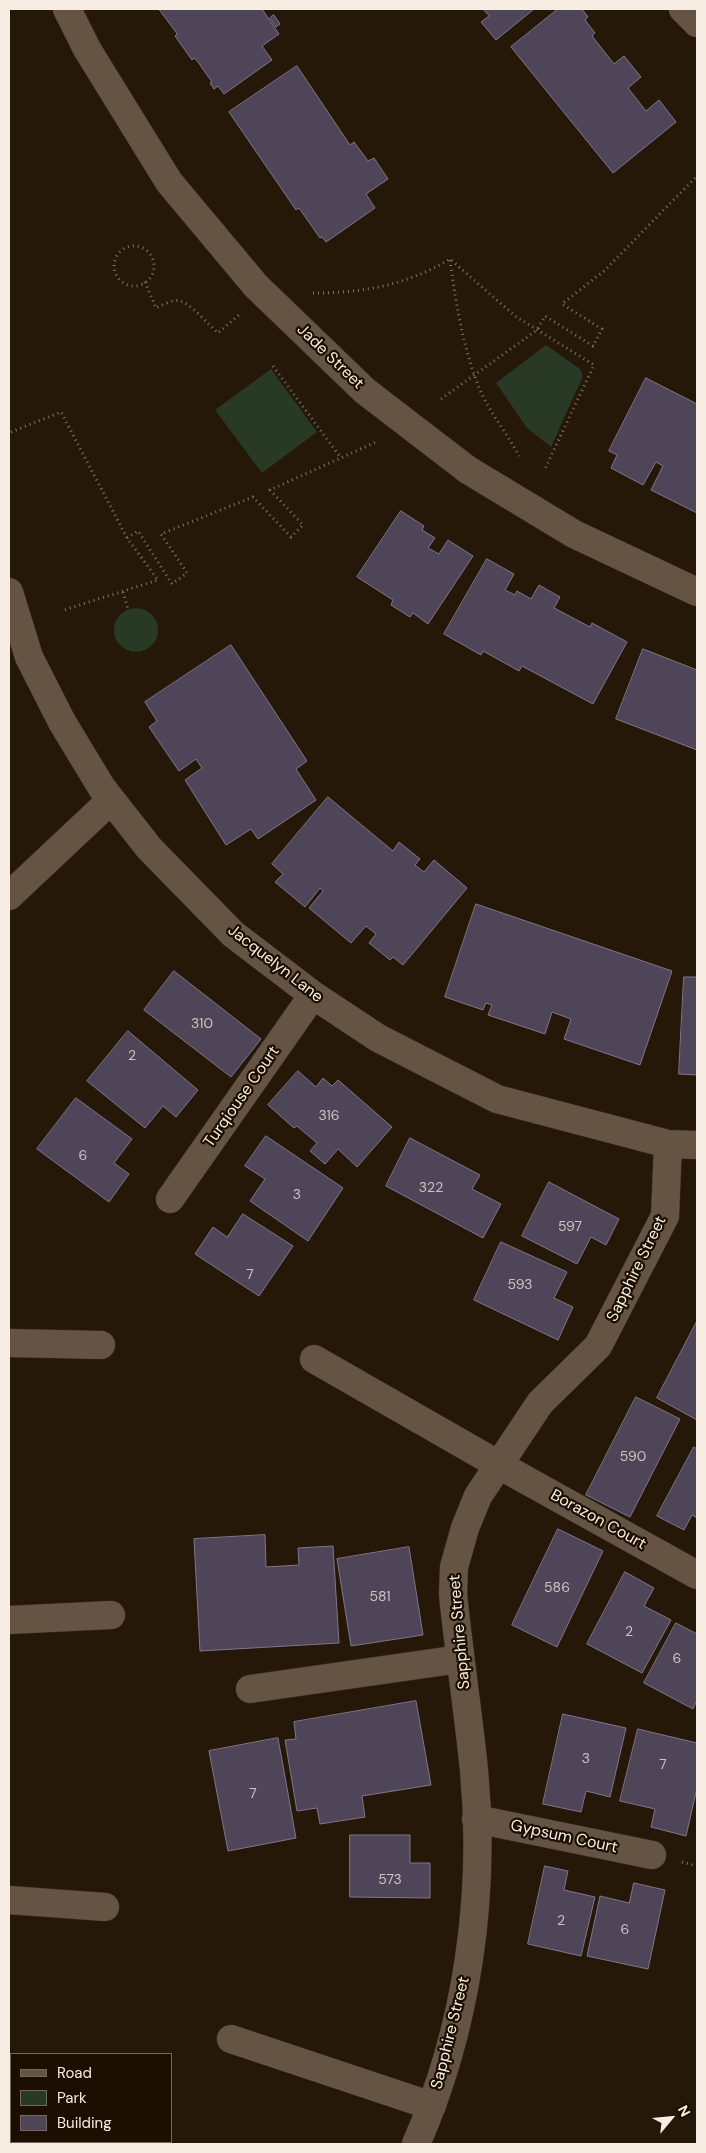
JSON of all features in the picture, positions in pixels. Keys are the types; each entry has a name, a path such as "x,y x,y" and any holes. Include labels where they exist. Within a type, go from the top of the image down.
{"street":[{"name":"Jade Street","path":"67,9 87,49 169,182 256,286 365,391 468,470 574,534 697,592"},
{"path":"683,9 697,23"},
{"name":"Jacquelyn Lane","path":"9,592 29,657 62,722 111,800 150,848 233,934 313,995 378,1038 497,1099 668,1144 697,1145"},
{"path":"9,896 111,800"},
{"name":"Turqiouse Court","path":"170,1199 313,995"},
{"name":"Sapphire Street","path":"416,2144 441,2082 464,1996 472,1931 476,1819 474,1771 453,1594 454,1567 465,1528 478,1496 540,1403 598,1346 636,1276 665,1216 668,1144"},
{"path":"9,1343 101,1345"},
{"name":"Borazon Court","path":"314,1359 697,1575"},
{"path":"9,1620 110,1615"},
{"path":"250,1689 460,1659"},
{"name":"Gypsum Court","path":"476,1819 652,1855"},
{"path":"9,1900 105,1907"},
{"path":"231,2039 432,2106"}],"path":[{"path":"441,399 537,330 545,316 593,346 602,329 562,304 604,271 697,176"},
{"path":"129,246 141,247 150,255 153,261 152,273 145,282 139,285 127,285 117,276 114,264 123,249 129,246"},
{"path":"450,259 515,316 594,365 544,471"},
{"path":"313,293 370,290 427,273 450,259"},
{"path":"450,259 460,325 475,375 481,392 519,456"},
{"path":"145,282 156,308 168,302 180,301 190,307 218,333 240,315"},
{"path":"272,366 340,458"},
{"path":"11,432 61,412 127,538 158,580 61,611"},
{"path":"127,538 138,531 172,584 187,573 162,534 253,497 291,537 303,524 270,490 376,442"},
{"path":"123,592 128,609"}],"green space":[{"path":"546,345 580,369 583,376 551,447 527,428 496,383"},
{"path":"271,369 317,432 262,473 215,410"},
{"path":"132,608 140,608 152,614 158,630 152,646 140,652 132,652 120,646 114,634 114,626 120,614"}],"building":[{"path":"159,9 262,9 279,34 262,46 272,60 224,94 218,86 214,89 210,83 212,82 198,62 194,58 192,60 175,36 177,34"},
{"path":"483,9 534,9 496,40 481,22 489,16"},
{"path":"558,9 582,9 588,17 585,20 595,33 592,36 614,64 624,56 641,77 628,88 646,111 659,100 676,122 613,173 511,47"},
{"path":"274,15 280,24 276,27 270,18"},
{"path":"297,66 350,145 354,142 368,161 374,158 388,179 366,194 375,208 326,242 322,237 320,238 299,208 296,210 229,112"},
{"path":"646,378 697,404 697,513 651,490 663,466 656,462 643,485 611,468 617,455 609,451"},
{"path":"401,511 424,526 422,530 435,538 428,548 439,554 448,540 473,556 428,624 413,613 410,617 391,605 393,600 357,577"},
{"path":"487,559 514,574 505,590 515,595 517,591 531,599 539,585 560,597 554,608 590,627 592,623 627,642 593,704 522,666 519,671 483,651 481,655 444,634"},
{"path":"231,645 307,761 296,769 316,800 258,839 251,829 226,845 185,780 202,768 196,759 179,771 149,727 157,721 145,702"},
{"path":"643,649 697,670 697,750 616,719"},
{"path":"328,797 393,851 399,842 420,859 415,865 424,872 434,860 467,888 403,965 393,957 390,960 369,943 376,934 366,926 351,943 309,908 323,891 320,888 305,907 275,882 283,874 272,864"},
{"path":"476,904 672,971 640,1065 564,1039 571,1019 552,1012 545,1034 488,1015 492,1005 486,1003 483,1010 445,997"},
{"path":"174,971 261,1039 231,1077 144,1010"},
{"path":"684,977 697,977 697,1075 679,1074"},
{"path":"128,1031 198,1090 176,1117 163,1106 145,1128 87,1081"},
{"path":"298,1071 316,1087 323,1078 332,1086 338,1080 392,1127 357,1167 338,1149 325,1164 310,1151 317,1143 297,1126 294,1128 268,1105"},
{"path":"76,1098 132,1139 114,1163 129,1174 109,1202 37,1149"},
{"path":"266,1136 343,1188 308,1241 250,1201 265,1179 245,1166"},
{"path":"410,1138 480,1175 472,1189 501,1204 483,1238 386,1186"},
{"path":"549,1182 619,1219 606,1245 591,1237 577,1264 522,1236"},
{"path":"243,1214 293,1246 259,1296 195,1254 213,1227 227,1237"},
{"path":"501,1242 567,1272 554,1298 573,1307 558,1340 474,1300"},
{"path":"697,1321 697,1420 657,1398"},
{"path":"636,1397 680,1419 630,1517 586,1495"},
{"path":"694,1447 697,1449 697,1518 692,1515 684,1530 657,1516"},
{"path":"558,1529 603,1551 557,1647 512,1625"},
{"path":"265,1535 266,1567 299,1565 298,1548 333,1546 339,1643 200,1651 194,1539"},
{"path":"409,1547 423,1635 351,1646 337,1559"},
{"path":"625,1572 654,1588 644,1606 671,1620 642,1673 587,1644"},
{"path":"676,1623 697,1634 697,1700 693,1709 644,1683"},
{"path":"416,1701 431,1785 362,1796 365,1817 320,1824 317,1808 297,1811 285,1740 296,1739 294,1722"},
{"path":"563,1714 626,1728 610,1797 586,1791 581,1812 543,1804"},
{"path":"638,1729 697,1743 697,1788 686,1836 651,1827 655,1809 620,1801"},
{"path":"278,1738 296,1838 228,1851 209,1751"},
{"path":"350,1835 410,1835 410,1863 430,1863 430,1898 350,1897"},
{"path":"545,1866 568,1871 564,1890 595,1897 581,1956 528,1944"},
{"path":"634,1883 665,1890 648,1969 587,1956 600,1896 629,1903"}]}
